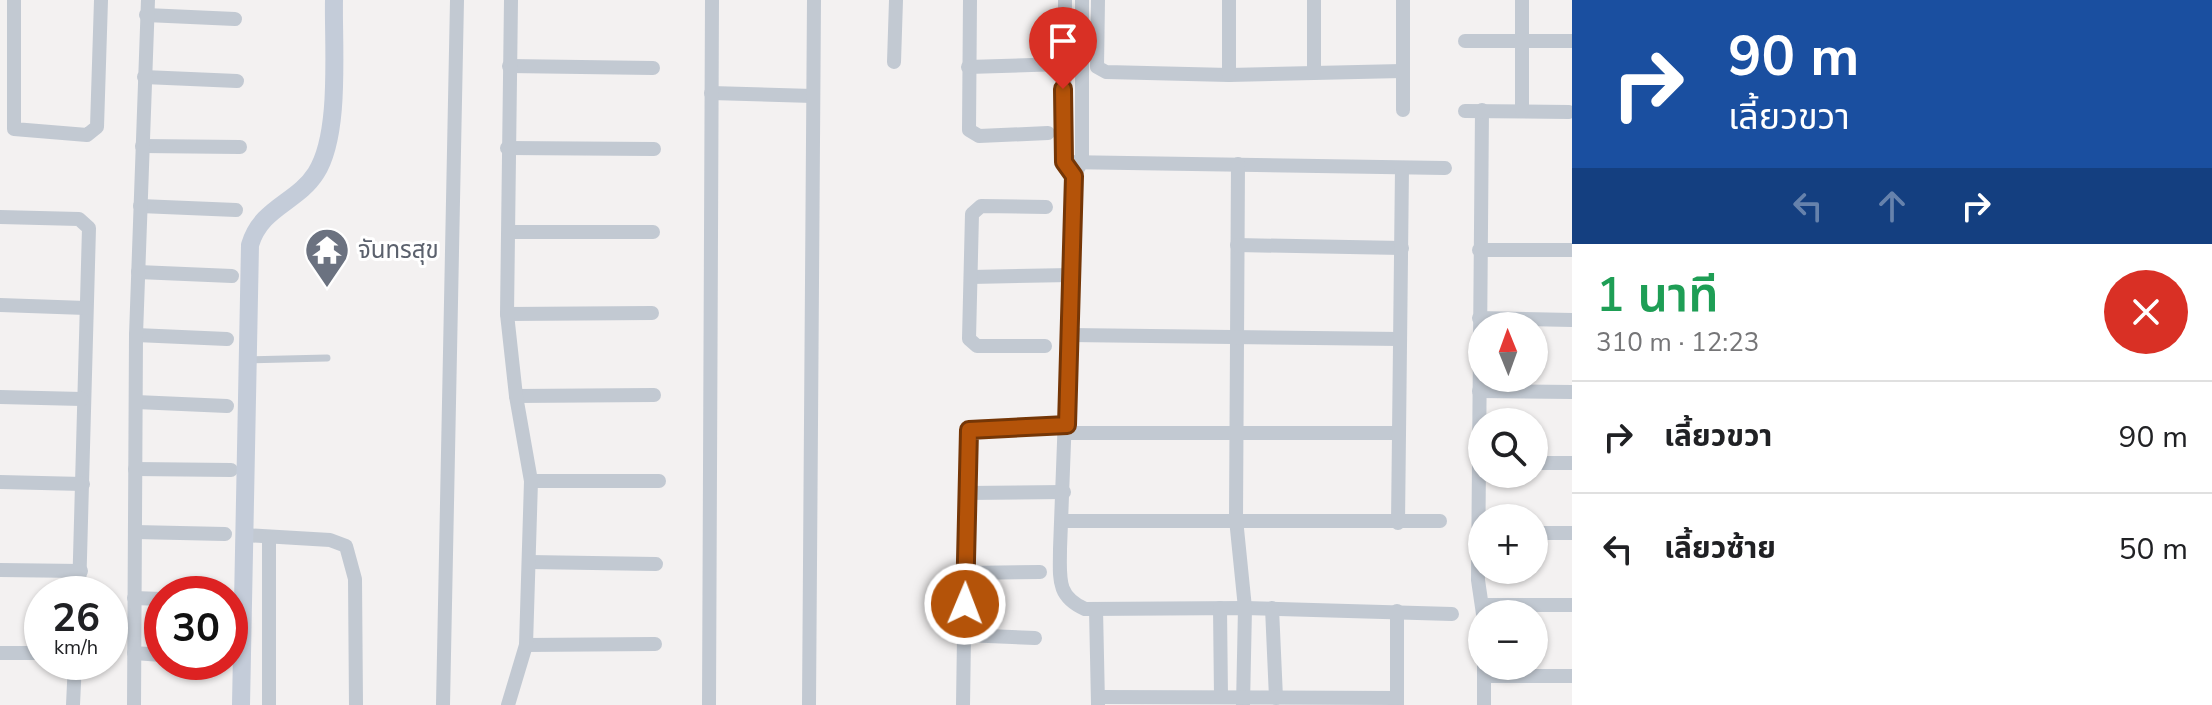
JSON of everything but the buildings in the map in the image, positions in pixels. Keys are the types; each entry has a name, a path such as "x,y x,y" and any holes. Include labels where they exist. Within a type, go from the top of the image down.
{"street":[{"path":"14,0 14,129 87,135 97,127 101,0"},
{"path":"241,705 250,245 255,227 315,174 328,138 334,0"},
{"path":"443,705 457,0"},
{"path":"508,705 526,645 531,481 516,396 507,314 511,0"},
{"path":"709,705 712,0"},
{"path":"809,705 814,0"},
{"path":"894,62 896,0"},
{"path":"970,0 968,123 973,134 1048,133"},
{"path":"1065,0 1064,162 1074,176"},
{"path":"1082,0 1082,161 1074,176 1062,521 1061,585 1067,598 1085,609 1272,608 1452,614"},
{"path":"1098,0 1097,67 1101,70 1229,75 1402,71"},
{"path":"1229,0 1229,75"},
{"path":"1314,0 1314,73"},
{"path":"1403,0 1403,110"},
{"path":"1522,0 1522,111"},
{"path":"134,705 136,335 147,7 235,19"},
{"path":"1465,41 1572,41"},
{"path":"968,67 1063,64"},
{"path":"509,66 653,68"},
{"path":"144,77 237,81"},
{"path":"711,93 813,96"},
{"path":"1479,312 1482,110"},
{"path":"1465,111 1569,112"},
{"path":"142,146 240,147"},
{"path":"507,148 654,149"},
{"path":"1064,162 1445,168"},
{"path":"1238,164 1236,519 1245,608 1243,701"},
{"path":"1398,523 1402,168"},
{"path":"140,206 236,210"},
{"path":"1045,346 972,345 971,277 972,214 976,208 1046,207"},
{"path":"0,217 79,219 86,222 81,576"},
{"path":"510,232 653,232"},
{"path":"1237,245 1402,248"},
{"path":"1479,250 1572,250"},
{"path":"138,272 232,276"},
{"path":"971,277 1071,275"},
{"path":"0,305 86,308"},
{"path":"507,314 652,313"},
{"path":"1548,319 1572,320"},
{"path":"136,335 227,339"},
{"path":"1070,335 1400,339"},
{"path":"1548,392 1572,392"},
{"path":"516,396 654,395"},
{"path":"0,397 82,399"},
{"path":"136,402 227,406"},
{"path":"963,705 969,430 1399,433"},
{"path":"1548,463 1572,463"},
{"path":"135,469 231,470"},
{"path":"531,481 659,481"},
{"path":"0,482 83,484"},
{"path":"967,493 1064,492"},
{"path":"1062,521 1440,521"},
{"path":"135,532 225,534"},
{"path":"1548,533 1572,533"},
{"path":"244,535 330,540 346,546 355,579 356,705"},
{"path":"269,538 269,705"},
{"path":"529,562 656,564"},
{"path":"0,570 81,571"},
{"path":"965,573 1040,572"},
{"path":"134,598 144,598"},
{"path":"1548,606 1572,605"},
{"path":"1220,608 1221,697"},
{"path":"1272,608 1276,698"},
{"path":"1096,609 1098,701 1221,697 1243,701 1276,698 1397,702 1397,611"},
{"path":"964,635 1035,638"},
{"path":"526,645 655,644"},
{"path":"0,653 24,653"},
{"path":"134,653 144,654"},
{"path":"1548,675 1572,676"},
{"path":"73,705 74,680"},
{"path":"1484,680 1484,705"}],"lane":[{"path":"246,360 327,358"}],"place":[{"name":"จันทรสุข","path":"327,289"}],"route":[{"path":"965,604 969,430 973,427 1067,425 1074,176 1064,162 1063,89"}]}
